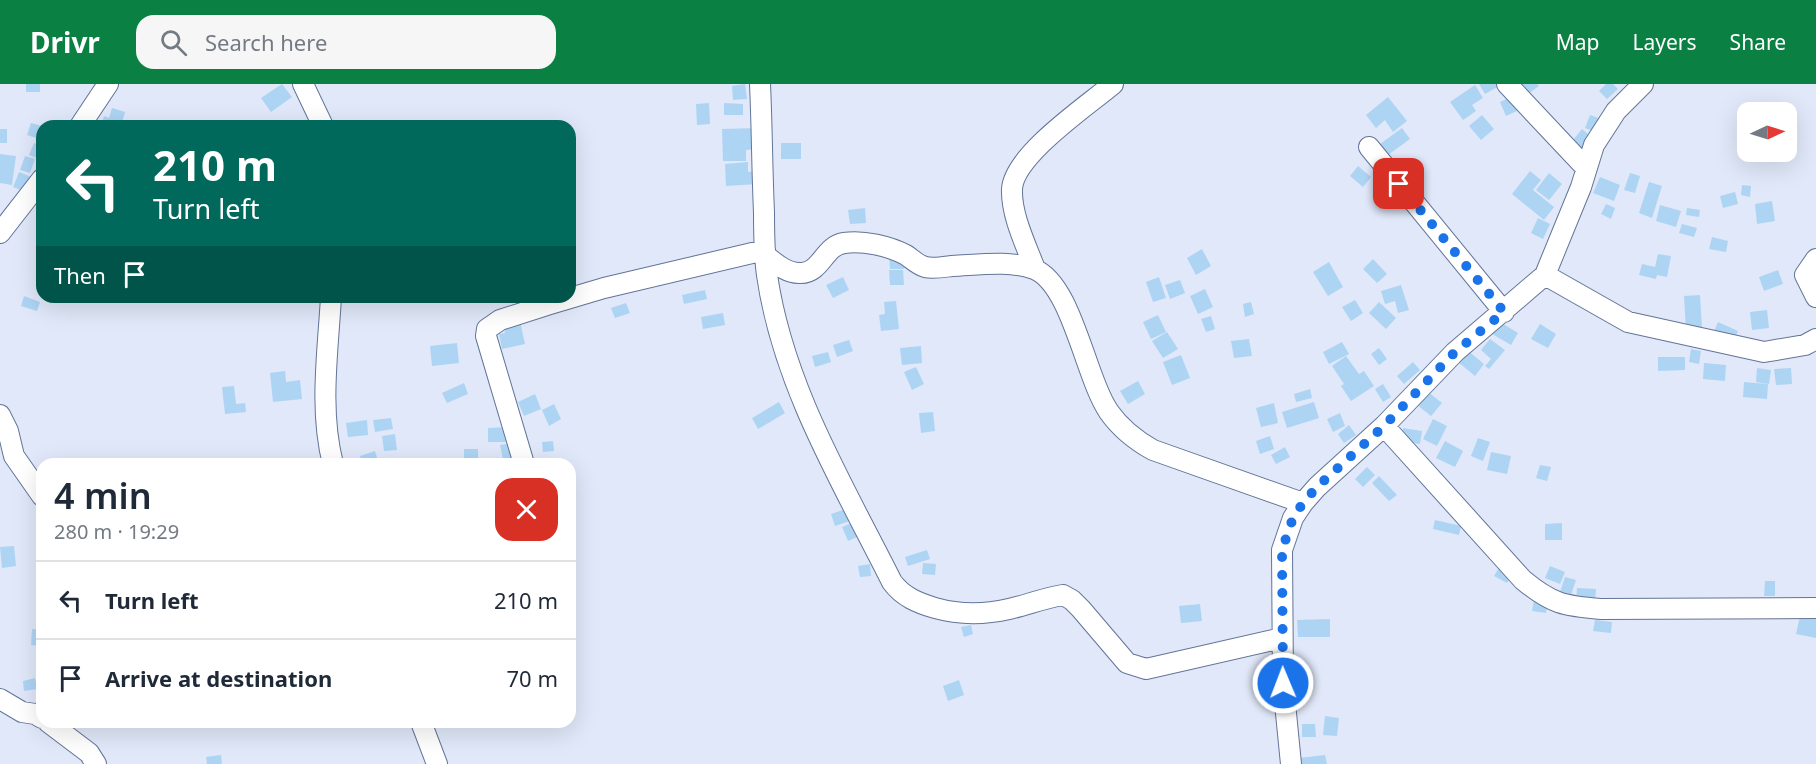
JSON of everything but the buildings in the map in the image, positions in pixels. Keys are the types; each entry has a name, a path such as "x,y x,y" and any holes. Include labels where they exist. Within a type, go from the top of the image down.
{"street":[{"path":"84,120 108,84"},
{"path":"303,84 320,120"},
{"path":"760,84 765,252 774,311 792,375 805,406 866,531 899,592 928,606 966,614 1008,609 1063,596 1072,600 1081,609 1127,663 1146,669 1282,638"},
{"path":"1035,269 1015,210 1012,188 1019,168 1037,146 1113,84"},
{"path":"1508,84 1586,168"},
{"path":"1291,764 1283,683 1282,638 1282,550 1290,525 1303,503 1317,487 1384,426 1455,352 1545,275 1581,187 1594,145 1616,111 1643,84"},
{"path":"1369,147 1504,312"},
{"path":"0,233 36,187"},
{"path":"765,252 777,264 799,273 814,269 834,246 861,242 891,249 925,267 1007,265 1035,269 1045,276 1055,288 1071,316 1098,392 1108,411 1133,439 1153,450 1303,503"},
{"path":"576,296 765,252"},
{"path":"1816,260 1804,275 1816,297"},
{"path":"1545,275 1628,322 1764,352 1804,345 1816,339"},
{"path":"331,303 326,402 328,447 331,458"},
{"path":"522,458 486,336 487,329 523,312 553,303"},
{"path":"0,415 8,430 14,456 36,487"},
{"path":"1384,426 1523,580 1542,596 1556,603 1572,607 1601,609 1816,608"},
{"path":"0,699 22,712 36,715"},
{"path":"56,728 89,753 96,764"},
{"path":"424,728 437,764"}],"route":[{"path":"1283,683 1282,550 1293,518 1317,487 1384,426 1455,352 1504,312 1399,184"}]}
